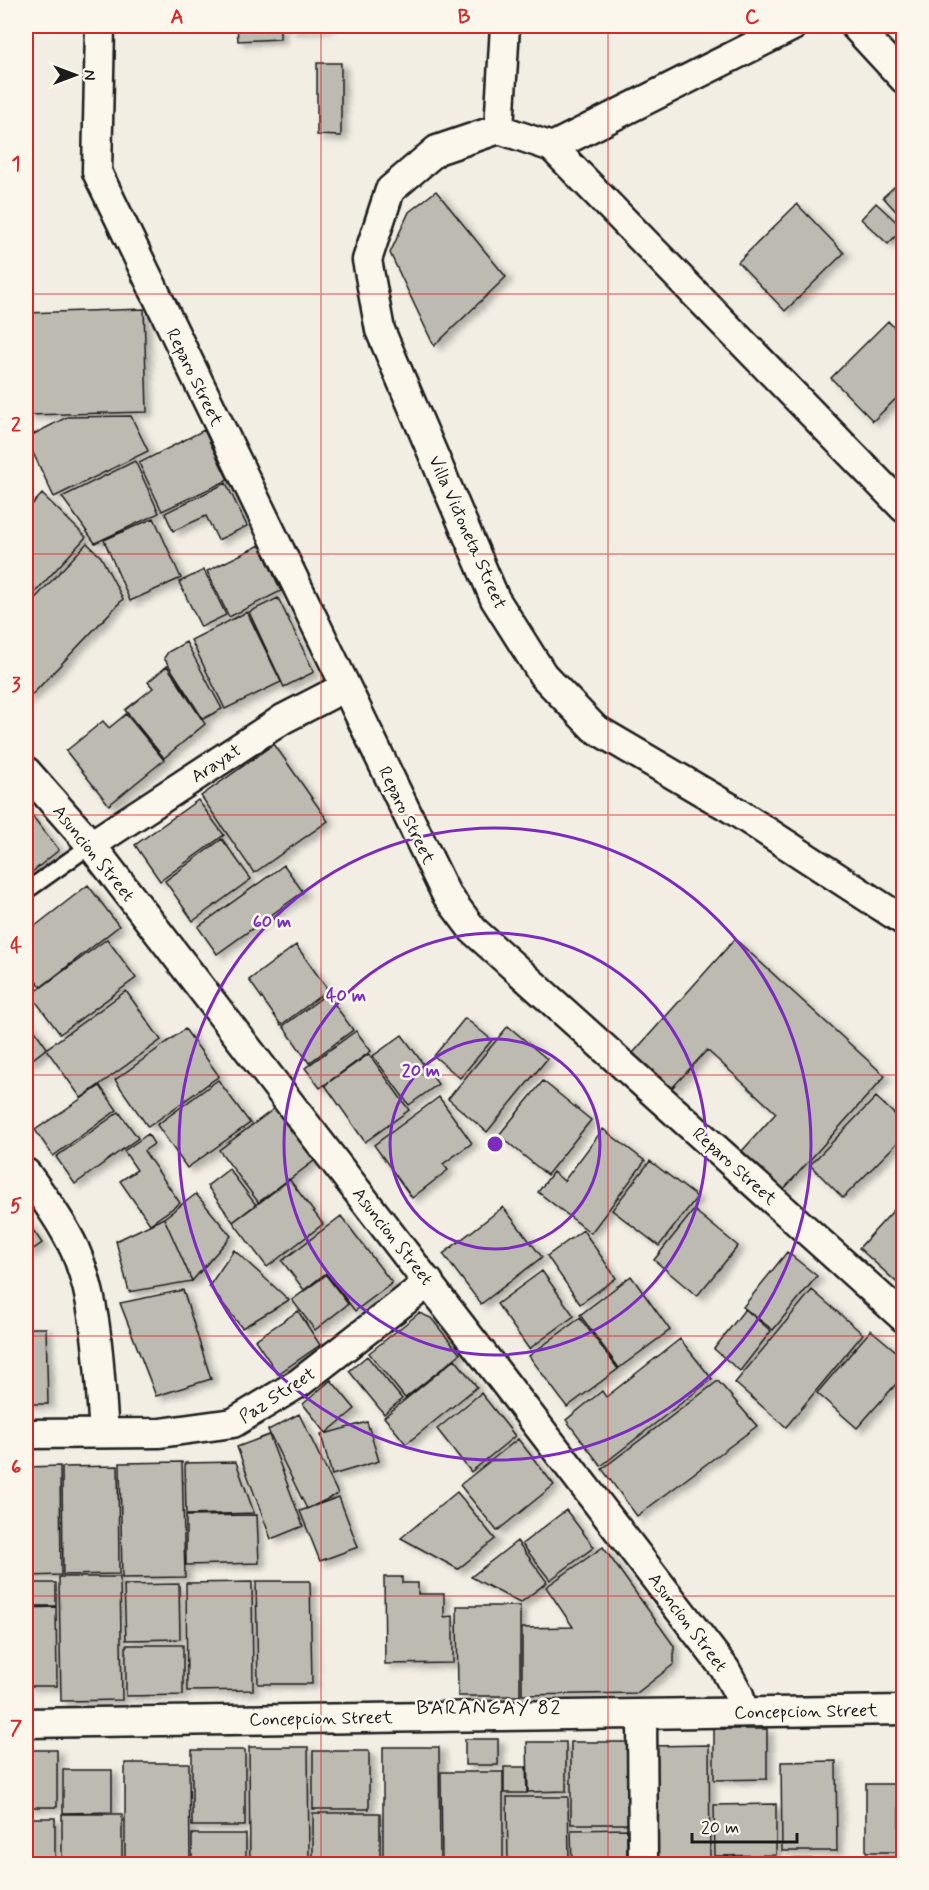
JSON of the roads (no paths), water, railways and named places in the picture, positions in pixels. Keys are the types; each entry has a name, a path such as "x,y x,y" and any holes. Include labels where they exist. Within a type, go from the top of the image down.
{"street":[{"name":"Reparo Street","path":"100,26 97,172 446,894 473,930 903,1318"},
{"path":"505,26 499,129 552,147 903,508"},
{"path":"552,147 793,26"},
{"path":"855,26 903,79"},
{"name":"Villa Victoneta Street","path":"499,129 437,150 390,190 367,260 380,330 495,599 543,675 594,728 732,809 903,921"},
{"name":"Arayat","path":"91,846 283,719 345,687"},
{"name":"Asuncion Street","path":"26,771 91,846 725,1669 739,1695 743,1712"},
{"path":"26,1173 56,1214 76,1252 88,1293 97,1344 104,1432"},
{"name":"Paz Street","path":"26,1434 160,1432 233,1423 299,1383 429,1282"},
{"name":"Concepcion Street","path":"26,1723 903,1710"},
{"path":"642,1714 643,1864"}],"lane":[{"path":"26,891 91,846"}],"district":[{"name":"BARANGAY 82","path":"489,1707"}]}
